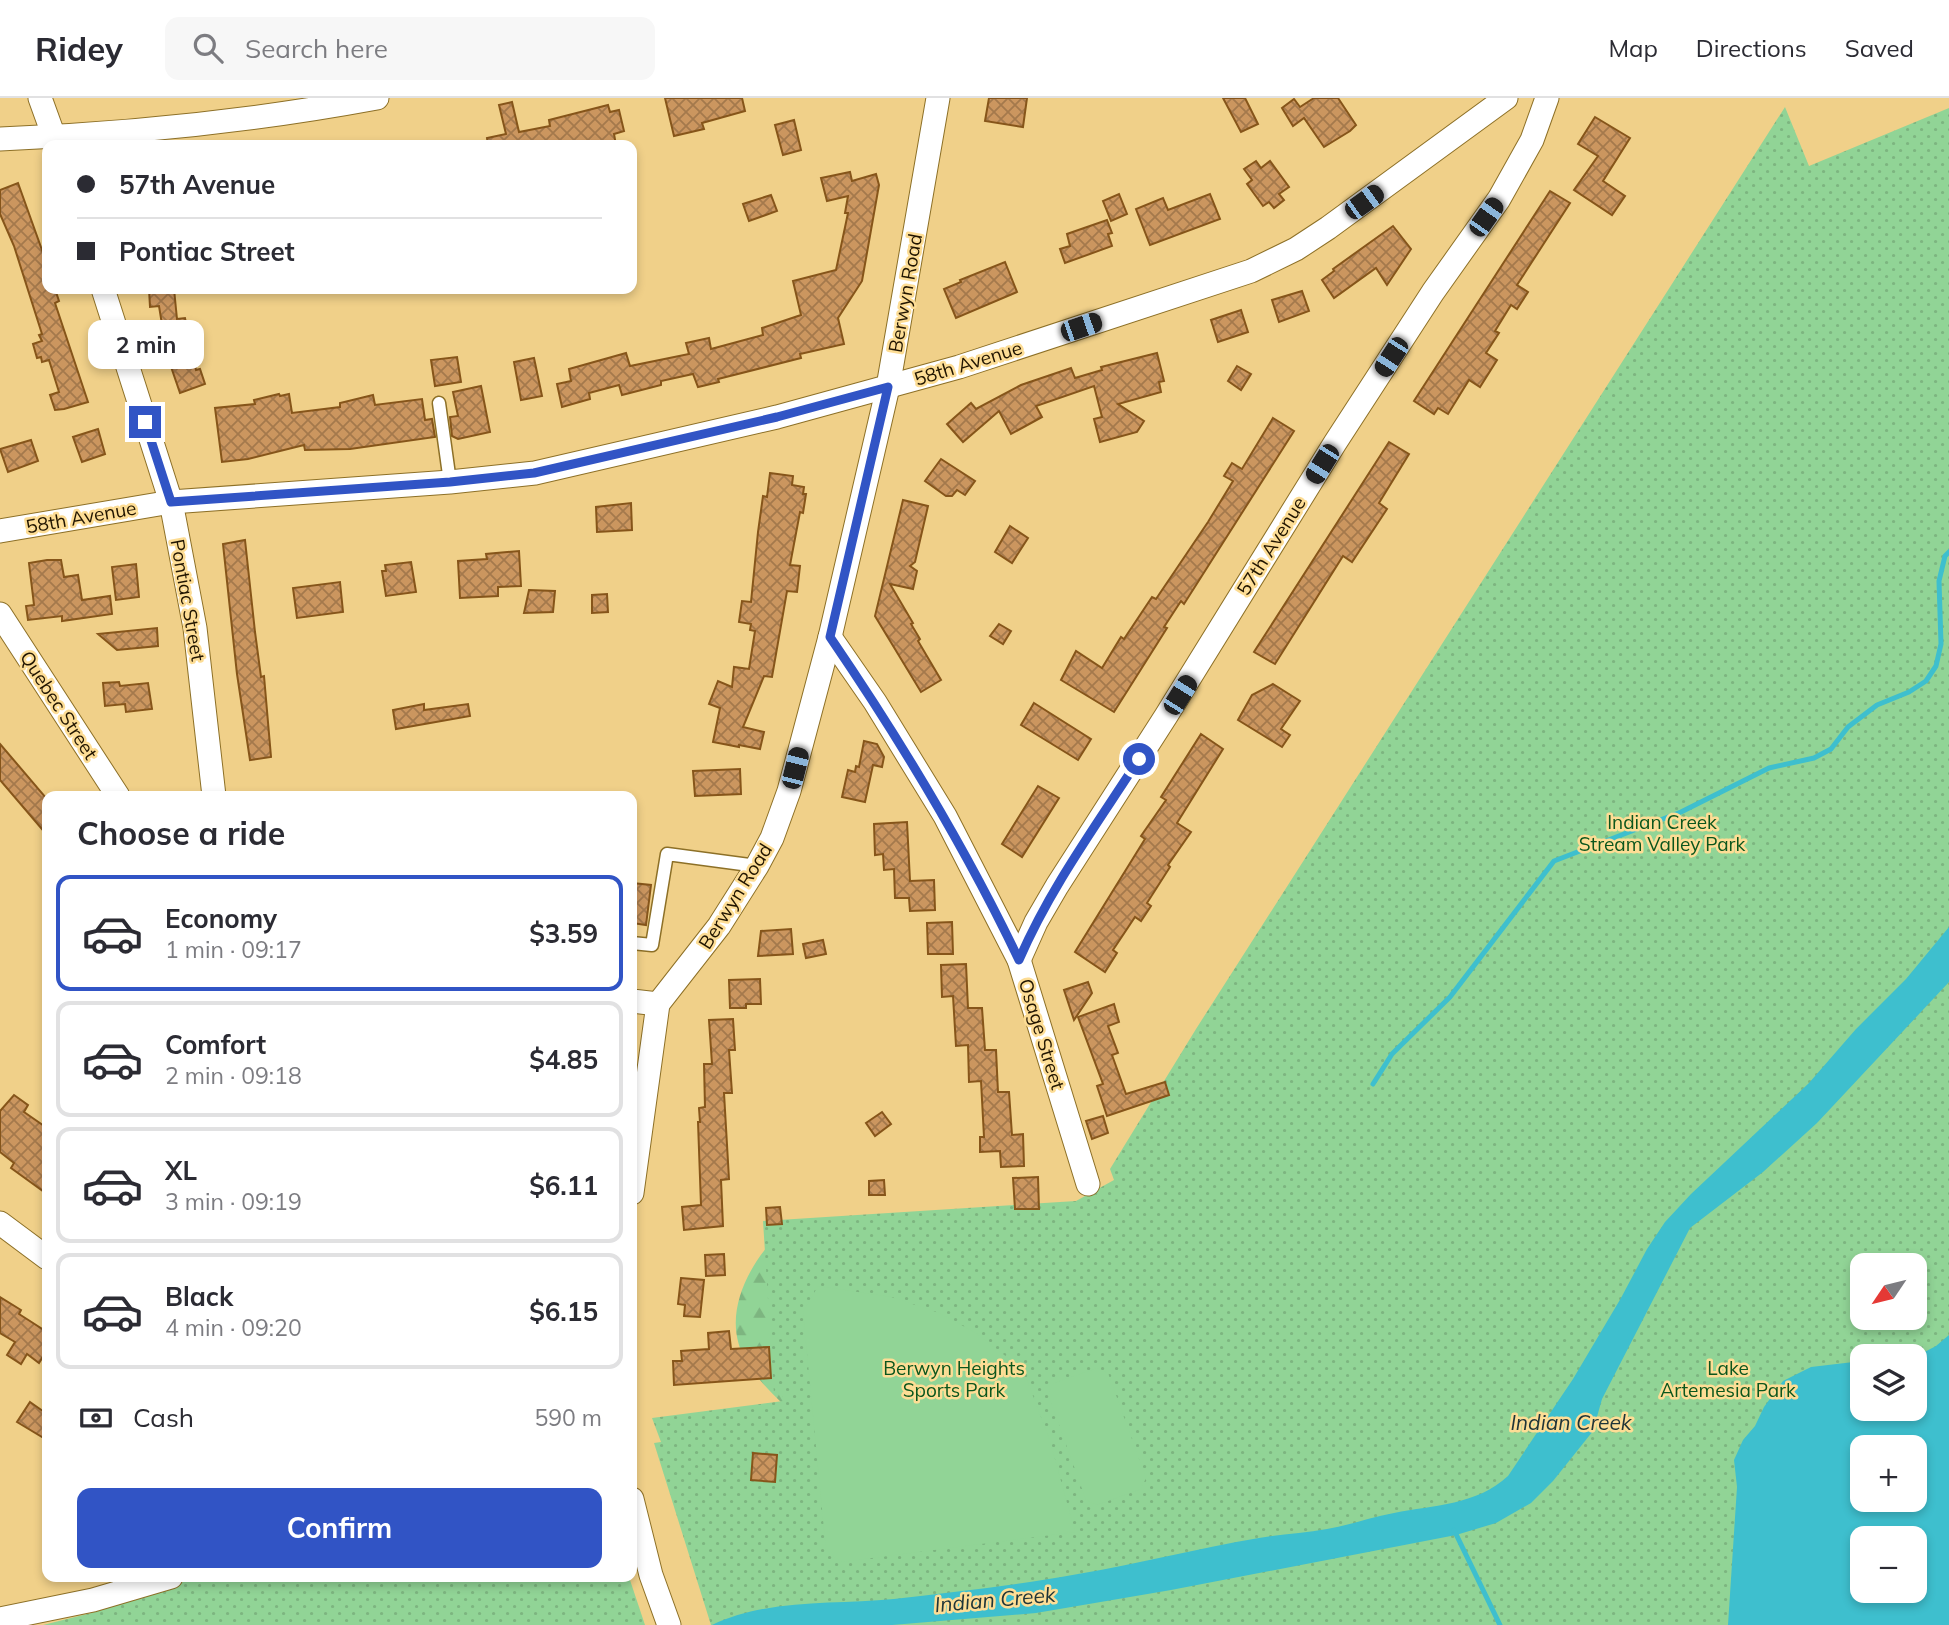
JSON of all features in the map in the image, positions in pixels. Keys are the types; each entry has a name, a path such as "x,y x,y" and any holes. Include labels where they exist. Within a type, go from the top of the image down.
{"street":[{"path":"40,98 55,140"},
{"path":"63,140 280,114 377,98"},
{"name":"Berwyn Road","path":"658,1004 719,926 757,866 772,838 789,791 830,637 888,387 938,98"},
{"name":"58th Avenue","path":"0,531 171,502 450,482 534,473 777,417 959,367 1278,260 1328,228 1506,98"},
{"name":"57th Avenue","path":"1019,960 1036,922 1057,886 1328,455 1433,292 1499,199 1532,140 1547,98"},
{"path":"0,139 42,141"},
{"name":"Pontiac Street","path":"105,294 171,502 195,628 213,791"},
{"name":"Quebec Street","path":"0,614 115,791"},
{"name":"Osage Street","path":"830,637 875,702 945,816 1019,960 1088,1184"},
{"path":"637,1002 658,1004 637,1157"},
{"path":"0,1223 42,1254"},
{"path":"637,1519 651,1575 669,1625"},
{"path":"0,1619 93,1600 154,1582"}],"lane":[{"path":"439,402 450,482"},
{"path":"637,944 652,945 667,854 757,866"}],"green space":[{"name":"Indian Creek Stream Valley Park","path":"1785,107 1809,166 1949,108 1949,1625 711,1625 654,1443 661,1442 652,1418 783,1401 782,1394 774,1394 763,1221 1076,1201 1114,1180 1110,1169 1196,1029"},
{"path":"772,1241 784,1405 760,1381 748,1364 736,1332 739,1300 745,1284 752,1268"},
{"name":"Berwyn Heights Sports Park","path":"818,1286 891,1297 939,1313 976,1333 1017,1365 1027,1380 1050,1441 1075,1532 841,1562 826,1550 803,1312"},
{"path":"1097,1368 1108,1373 1146,1478 1141,1489 1097,1505 1086,1500 1048,1394 1054,1383"},
{"path":"183,1582 631,1582 645,1625 43,1625 91,1613"}],"water":[{"name":"Indian Creek","path":"1949,927 1949,982 1817,1123 1763,1172 1690,1228 1602,1399 1593,1431 1553,1481 1531,1503 1496,1523 1456,1535 1036,1613 892,1625 712,1625 734,1616 779,1606 894,1599 1101,1570 1236,1542 1327,1529 1454,1502 1496,1486 1508,1476 1573,1379 1665,1222 1809,1083 1856,1029 1906,979"},
{"path":"1949,1335 1949,1625 1728,1625 1737,1487 1734,1460 1764,1407 1783,1381 1811,1367 1850,1362 1850,1421 1927,1421 1927,1351"}],"building":[{"path":"665,98 742,98 745,111 702,123 704,129 674,136"},
{"path":"989,98 1027,98 1023,127 985,121"},
{"path":"1223,98 1245,98 1258,124 1241,132"},
{"path":"1314,98 1338,98 1356,125 1324,147 1304,118 1293,126 1282,108 1294,99 1300,107"},
{"path":"512,102 519,132 550,126 549,120 608,105 610,112 619,110 624,131 614,134 615,140 487,140 506,134 499,105"},
{"path":"1595,117 1630,138 1603,181 1625,196 1612,215 1574,190 1598,156 1578,144"},
{"path":"794,120 801,150 783,155 775,125"},
{"path":"1256,161 1261,168 1270,161 1289,187 1279,194 1284,200 1274,208 1269,202 1263,206 1247,184 1252,180 1244,169"},
{"path":"850,172 852,181 876,174 879,185 862,281 838,318 844,344 800,354 801,358 718,379 719,382 698,387 693,374 661,381 661,385 622,395 619,385 589,393 590,399 562,407 557,384 571,381 569,369 626,353 630,366 689,354 686,343 709,338 711,349 763,335 762,328 801,315 793,281 836,270 848,213 845,213 848,196 827,201 821,178"},
{"path":"18,183 42,250 42,294 57,294 59,301 55,303 88,402 55,410 50,395 59,392 49,360 42,362 41,357 37,358 33,344 42,341 39,335 42,334 14,246 0,214 0,190"},
{"path":"1550,191 1570,203 1517,285 1528,292 1517,309 1511,305 1495,331 1499,333 1486,353 1497,360 1480,387 1469,380 1448,414 1438,408 1434,414 1414,401"},
{"path":"1119,194 1127,214 1111,221 1103,201"},
{"path":"1210,194 1220,219 1150,245 1136,209 1163,198 1168,210"},
{"path":"771,195 777,211 749,221 743,204"},
{"path":"1107,220 1112,233 1108,234 1112,246 1065,263 1060,249 1070,246 1067,234"},
{"path":"1393,226 1411,249 1387,285 1376,268 1334,298 1322,280"},
{"path":"1005,262 1017,292 956,318 944,289"},
{"path":"1302,291 1309,311 1279,322 1272,300"},
{"path":"149,294 174,294 177,319 185,318 196,370 200,369 205,384 180,393 167,355 159,306 150,307"},
{"path":"1241,310 1248,332 1218,342 1211,320"},
{"path":"1157,353 1164,381 1159,382 1161,392 1118,404 1144,421 1137,432 1100,442 1094,419 1102,417 1094,386 1036,406 1042,417 1011,434 999,411 963,442 947,424 971,403 976,409 1021,385 1071,368 1075,378 1102,370 1101,367"},
{"path":"457,357 461,382 435,386 431,360"},
{"path":"534,358 542,396 521,400 514,362"},
{"path":"1237,366 1251,374 1241,390 1228,381"},
{"path":"481,386 490,432 458,439 452,436 450,417 458,416 453,392"},
{"path":"289,394 292,413 340,407 340,403 373,395 375,405 422,399 425,420 432,419 435,437 350,449 305,450 304,445 248,459 222,462 215,408 255,404 254,400"},
{"path":"1273,418 1294,431 1184,604 1181,601 1164,627 1167,628 1114,712 1061,680 1076,651 1102,668 1121,637 1124,639 1152,597 1156,599 1208,522 1233,481 1224,476 1232,463 1242,469"},
{"path":"98,429 105,454 82,462 73,437"},
{"path":"31,440 38,461 8,472 0,449"},
{"path":"1389,442 1409,454 1379,503 1387,509 1352,562 1343,556 1275,664 1254,652"},
{"path":"941,459 975,481 965,495 957,490 952,496 946,496 925,481"},
{"path":"770,473 793,476 792,485 804,487 803,494 806,494 790,565 800,566 797,592 787,591 772,677 764,676 743,727 764,732 760,749 713,742 720,708 709,704 718,681 732,687 734,667 749,669 755,631 750,630 751,624 739,622 742,601 751,602 763,496 767,497"},
{"path":"903,500 928,506 915,562 910,566 917,571 913,589 890,584 941,680 921,692 875,616"},
{"path":"631,503 632,530 597,532 596,507"},
{"path":"1010,526 1028,538 1012,563 995,552"},
{"path":"245,540 261,677 264,676 271,757 250,760 237,674 223,544"},
{"path":"519,551 521,586 498,587 498,596 460,598 458,561 487,559 486,554"},
{"path":"61,560 64,577 78,575 82,600 110,596 112,614 62,621 62,616 28,620 26,606 34,605 29,563"},
{"path":"411,562 416,592 386,596 382,571 386,571 385,565"},
{"path":"136,564 139,597 116,600 112,567"},
{"path":"340,582 343,612 297,618 293,588"},
{"path":"529,590 555,591 553,612 524,613"},
{"path":"607,594 608,612 592,613 592,595"},
{"path":"999,624 1011,631 1003,644 990,636"},
{"path":"157,628 158,646 117,650 98,634"},
{"path":"119,682 120,686 148,683 152,709 126,712 125,704 105,706 103,683"},
{"path":"1273,684 1300,701 1281,729 1290,735 1282,747 1238,720 1252,695"},
{"path":"1034,703 1091,739 1078,760 1021,725"},
{"path":"424,704 424,710 468,704 470,716 396,729 393,710"},
{"path":"1201,734 1223,749 1177,823 1191,832 1168,865 1170,867 1147,903 1151,906 1141,921 1135,917 1113,950 1117,953 1105,972 1075,952 1145,839 1141,836 1166,800 1161,797"},
{"path":"864,741 877,744 884,757 882,767 873,765 865,802 842,797 848,770 855,772 856,766 859,767"},
{"path":"0,744 42,793 42,829 0,780"},
{"path":"740,769 741,794 695,796 693,771"},
{"path":"1038,786 1059,798 1022,857 1002,844"},
{"path":"907,822 910,881 934,880 935,910 910,911 909,898 895,898 894,869 884,870 883,854 875,855 874,824"},
{"path":"637,884 651,885 646,925 637,924"},
{"path":"952,922 953,954 928,954 927,923"},
{"path":"791,929 793,954 758,956 761,931"},
{"path":"823,940 826,954 806,958 803,944"},
{"path":"966,964 968,1008 982,1008 985,1050 996,1050 998,1092 1009,1092 1012,1135 1023,1134 1024,1166 1001,1167 1000,1151 980,1152 980,1137 984,1137 981,1081 969,1082 968,1045 956,1046 953,996 942,997 941,965"},
{"path":"760,979 761,1004 730,1008 729,980"},
{"path":"1088,982 1092,993 1074,1020 1064,990"},
{"path":"1114,1004 1119,1022 1108,1026 1118,1053 1112,1055 1126,1094 1165,1082 1169,1095 1107,1116 1097,1086 1103,1084 1078,1017"},
{"path":"733,1019 735,1050 729,1050 732,1093 724,1093 729,1179 721,1180 723,1226 684,1230 682,1207 701,1205 698,1122 699,1108 705,1107 704,1064 712,1064 709,1020"},
{"path":"14,1095 28,1105 24,1112 42,1125 42,1190 11,1168 14,1163 0,1152 0,1111"},
{"path":"882,1112 891,1124 875,1136 866,1123"},
{"path":"1103,1116 1108,1133 1092,1139 1086,1121"},
{"path":"1038,1177 1039,1209 1015,1209 1013,1178"},
{"path":"884,1180 885,1195 869,1195 869,1181"},
{"path":"780,1207 782,1224 767,1225 766,1208"},
{"path":"724,1254 725,1275 706,1276 705,1255"},
{"path":"681,1278 704,1280 700,1317 684,1316 685,1305 678,1304"},
{"path":"0,1297 21,1310 19,1314 42,1329 42,1358 39,1363 27,1354 21,1364 7,1355 15,1342 0,1333"},
{"path":"729,1331 731,1349 769,1347 771,1378 674,1385 673,1361 682,1361 681,1351 709,1349 708,1333"},
{"path":"30,1402 42,1410 42,1437 17,1422"},
{"path":"753,1453 777,1455 775,1482 751,1480"}],"waterway":[{"path":"1373,1084 1392,1054 1450,997 1554,861 1681,812 1769,768 1814,758 1831,749 1848,727 1877,705 1909,692 1926,681 1936,666 1941,644 1939,581 1945,556 1949,552"},
{"path":"1454,1530 1500,1625"}],"route":[{"path":"145,422 171,502 450,482 534,473 777,417 888,387 830,637 875,702 945,816 1019,960 1036,922 1057,886 1139,759"}],"park label":[{"name":"Lake Artemesia Park","path":"1728,1379"}]}
